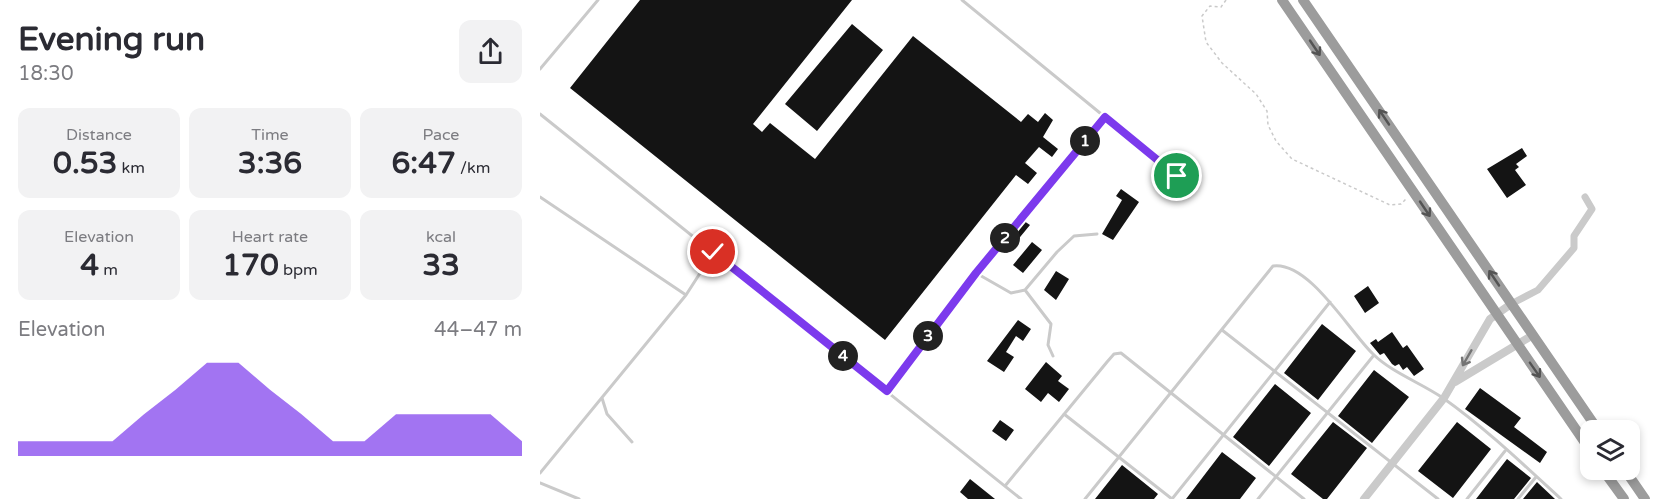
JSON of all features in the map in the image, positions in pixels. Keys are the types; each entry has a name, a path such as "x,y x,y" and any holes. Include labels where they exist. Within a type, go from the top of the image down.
{"highway":[{"path":"1282,0 1580,435"},
{"path":"1303,0 1591,420"},
{"path":"1611,480 1624,499"},
{"path":"1632,480 1645,499"}],"street":[{"path":"1364,499 1444,398 1490,319 1496,313 1538,290 1574,248 1574,236 1592,209 1585,197"},
{"path":"1452,384 1533,335"}],"lane":[{"path":"540,69 598,0"},
{"path":"962,0 1177,176"},
{"path":"540,114 1022,499"},
{"path":"887,391 976,273 1105,117"},
{"path":"540,197 686,295"},
{"path":"976,273 1011,293 1025,290 1057,252 1074,236 1097,234"},
{"path":"540,472 586,420 602,396 686,295 713,252"},
{"path":"1085,499 1272,266 1281,265 1295,271 1330,302 1374,355 1444,398 1561,499"},
{"path":"1025,290 1051,324 1048,345 1053,356"},
{"path":"1064,414 1172,499 1330,302"},
{"path":"1222,330 1438,499"},
{"path":"1005,486 1114,354 1121,353 1304,499"},
{"path":"1258,499 1374,355"},
{"path":"602,396 604,410 632,442"},
{"path":"1467,499 1505,451"},
{"path":"1518,499 1536,477"},
{"path":"540,483 579,499"}],"path":[{"path":"1226,0 1221,7 1210,6 1202,16 1206,42 1222,63 1256,94 1267,111 1268,125 1276,141 1292,159 1390,205 1401,204 1413,192"}],"building":[{"path":"640,0 852,0 753,124 762,132 770,123 815,159 913,36 1021,122 1028,114 1038,122 1045,113 1053,120 1043,137 1058,149 1052,157 1039,147 1025,163 1037,173 1028,184 1016,175 885,340 570,88"},
{"path":"852,24 883,50 817,131 785,104"},
{"path":"1522,148 1527,156 1516,164 1519,167 1515,170 1526,185 1507,198 1487,169"},
{"path":"1121,189 1139,202 1113,240 1102,234 1122,200 1116,196"},
{"path":"1024,221 1030,225 1007,253 1001,248"},
{"path":"1032,242 1042,250 1023,273 1013,265"},
{"path":"1056,271 1069,279 1056,300 1044,290"},
{"path":"1368,286 1379,303 1365,313 1354,296"},
{"path":"1018,320 1031,329 1023,341 1016,336 1006,352 1014,357 1004,372 987,361"},
{"path":"1322,324 1356,351 1318,400 1284,373"},
{"path":"1392,332 1403,348 1407,345 1424,369 1414,376 1407,367 1403,370 1399,364 1395,366 1392,364 1384,353 1380,355 1370,343 1376,339 1378,342"},
{"path":"1046,362 1062,376 1058,381 1069,389 1059,402 1048,393 1041,402 1025,389"},
{"path":"1374,370 1409,397 1372,443 1338,416"},
{"path":"1275,384 1311,413 1269,466 1233,437"},
{"path":"1480,388 1521,418 1514,427 1547,452 1540,463 1465,409"},
{"path":"1000,420 1014,430 1006,441 992,431"},
{"path":"1333,422 1367,448 1327,499 1323,499 1291,474"},
{"path":"1457,422 1491,449 1453,498 1418,471"},
{"path":"1222,452 1256,478 1240,499 1186,499"},
{"path":"1507,459 1531,478 1514,499 1476,499"},
{"path":"1122,465 1158,494 1154,499 1095,499"},
{"path":"970,479 995,499 968,499 960,492"},
{"path":"1538,483 1555,499 1523,499"}],"route":[{"path":"713,252 887,391 976,273 1105,117 1177,176"}]}
